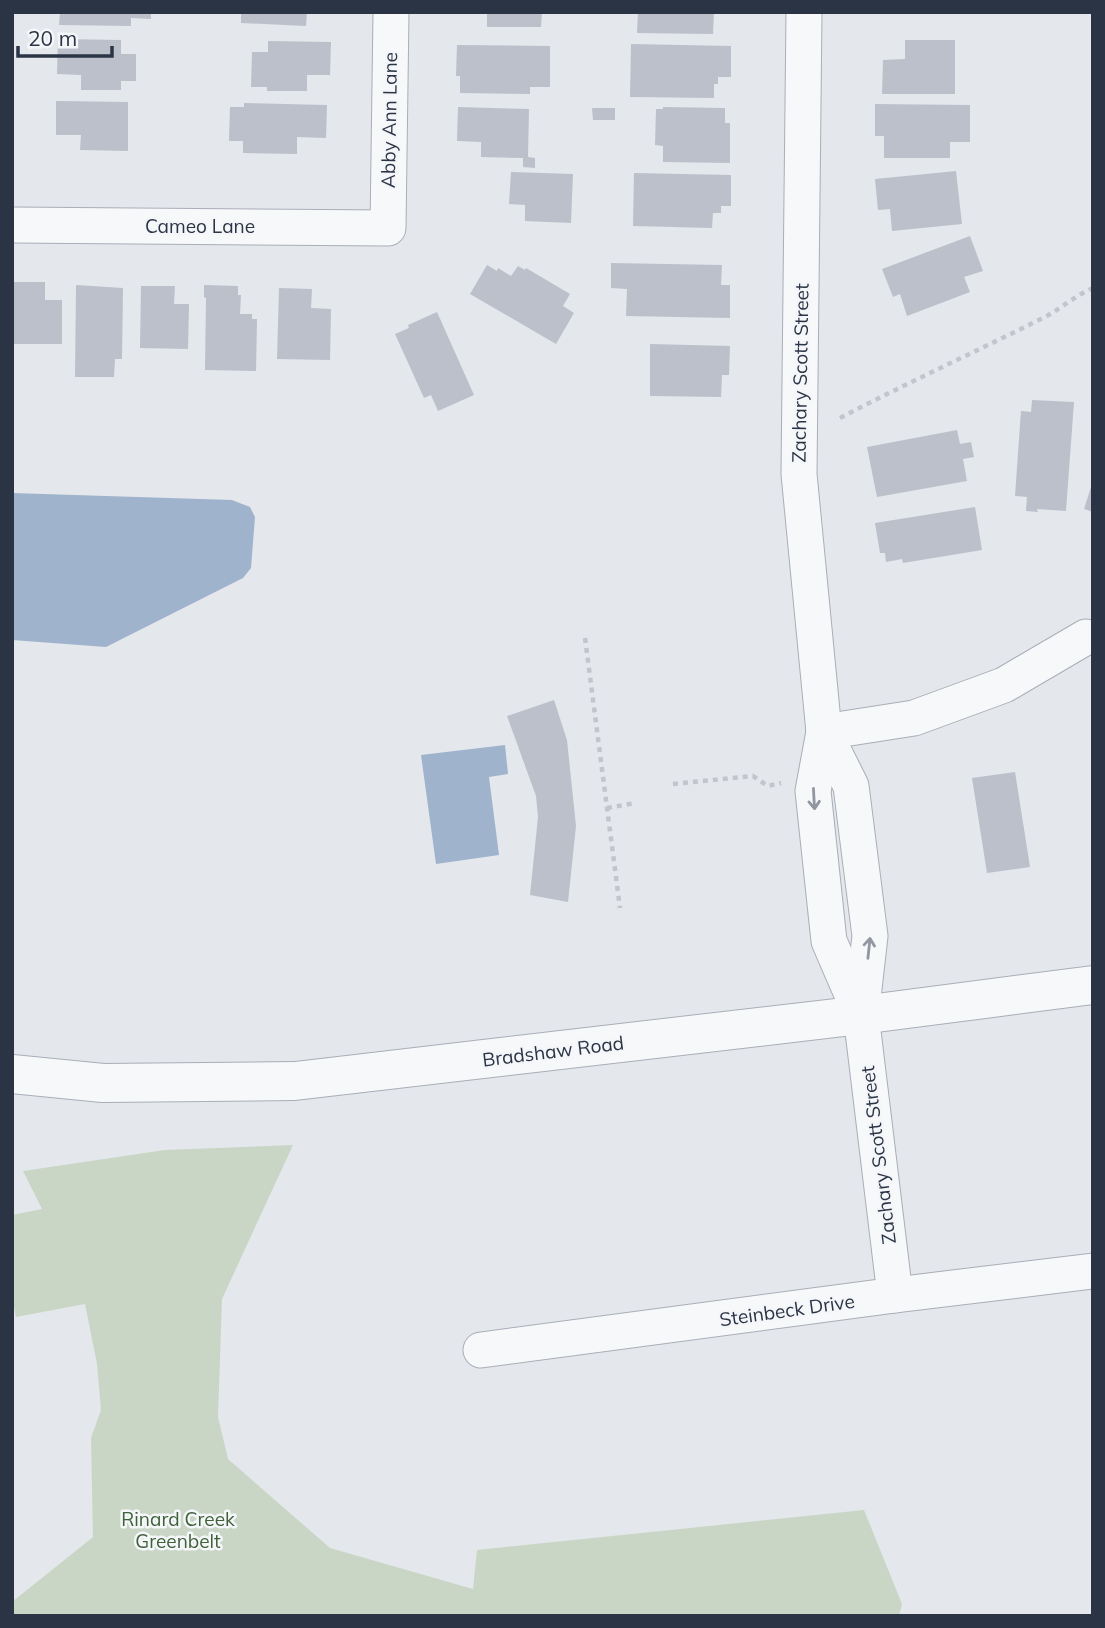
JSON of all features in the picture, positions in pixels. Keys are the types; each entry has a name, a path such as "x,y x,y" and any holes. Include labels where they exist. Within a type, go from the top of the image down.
{"street":[{"name":"Abby Ann Lane","path":"388,228 391,12"},
{"name":"Zachary Scott Street","path":"804,12 799,474 824,732 813,791 829,941 861,1015 895,1295"},
{"name":"Cameo Lane","path":"12,225 388,228"},
{"path":"824,732 914,718 992,690 1086,637"},
{"name":"Bradshaw Road","path":"12,1074 103,1083 295,1081 1093,985"},
{"name":"Steinbeck Drive","path":"481,1350 1093,1271"}],"path":[{"path":"840,418 1055,312 1079,294 1093,288"},
{"path":"585,638 620,908"},
{"path":"673,784 753,776 768,786 782,783"},
{"path":"607,808 635,803"}],"green space":[{"name":"Rinard Creek Greenbelt","path":"293,1145 222,1299 218,1417 228,1459 330,1548 473,1589 477,1550 864,1510 902,1604 899,1616 12,1616 12,1602 93,1537 91,1438 101,1410 97,1364 85,1304 16,1317 12,1296 12,1215 42,1209 23,1171 165,1150"}],"water":[{"path":"12,493 232,500 250,507 255,517 251,568 243,578 106,647 12,640"},
{"path":"505,745 508,774 489,777 499,855 436,864 421,755"}],"building":[{"path":"60,12 151,12 151,19 131,18 131,26 59,25"},
{"path":"241,12 307,12 306,26 241,23"},
{"path":"487,12 542,12 541,27 487,27"},
{"path":"638,12 714,12 713,34 637,33"},
{"path":"58,39 121,40 121,54 136,54 136,81 121,81 121,90 81,90 81,75 57,74"},
{"path":"905,40 955,40 955,94 882,94 883,60 905,59"},
{"path":"268,41 331,42 330,75 307,75 307,91 267,91 267,87 251,87 252,52 268,52"},
{"path":"631,44 731,46 731,77 718,77 718,84 714,84 714,98 630,97"},
{"path":"457,45 550,46 550,87 530,87 530,94 460,93 460,76 456,76"},
{"path":"56,101 128,102 128,151 80,150 81,135 56,135"},
{"path":"244,103 327,105 326,138 297,137 297,154 243,153 243,141 229,141 230,107 244,107"},
{"path":"875,104 970,105 970,142 950,142 950,158 884,158 884,136 875,136"},
{"path":"458,107 529,109 528,157 535,158 535,168 523,167 523,158 481,157 481,142 457,141"},
{"path":"592,108 615,108 615,120 593,120"},
{"path":"725,108 725,123 730,123 730,163 663,162 663,146 655,145 656,109"},
{"path":"956,171 962,224 892,231 890,209 878,210 875,179"},
{"path":"511,172 573,174 571,223 525,221 525,205 509,204"},
{"path":"634,173 731,175 731,206 721,206 721,213 713,213 712,228 633,226"},
{"path":"970,236 983,271 964,277 970,292 907,316 900,294 893,297 882,269"},
{"path":"611,263 722,265 721,285 730,285 730,318 626,316 627,289 611,288"},
{"path":"487,265 511,276 518,266 525,270 526,268 570,294 563,306 574,313 556,344 470,294"},
{"path":"13,282 45,282 45,300 62,300 62,344 12,344"},
{"path":"76,285 123,288 122,359 115,359 114,377 75,377"},
{"path":"204,285 238,286 238,295 241,295 240,314 252,314 252,319 257,319 256,371 205,370"},
{"path":"141,286 175,286 174,304 189,304 188,349 140,348"},
{"path":"279,288 312,289 311,308 331,309 330,360 277,359"},
{"path":"437,312 474,395 438,411 431,395 424,398 395,334"},
{"path":"650,344 730,346 729,375 722,375 721,397 650,396"},
{"path":"1032,400 1074,402 1066,511 1026,511 1027,497 1015,496 1021,411 1031,412"},
{"path":"957,430 960,444 971,442 974,457 963,459 967,481 877,497 867,447"},
{"path":"1093,484 1093,512 1084,509"},
{"path":"975,507 982,550 903,563 902,559 886,562 885,553 880,553 875,523"},
{"path":"554,700 567,740 576,826 568,902 530,895 538,817 536,796 507,716"},
{"path":"1015,772 1030,867 987,873 972,778"}]}
